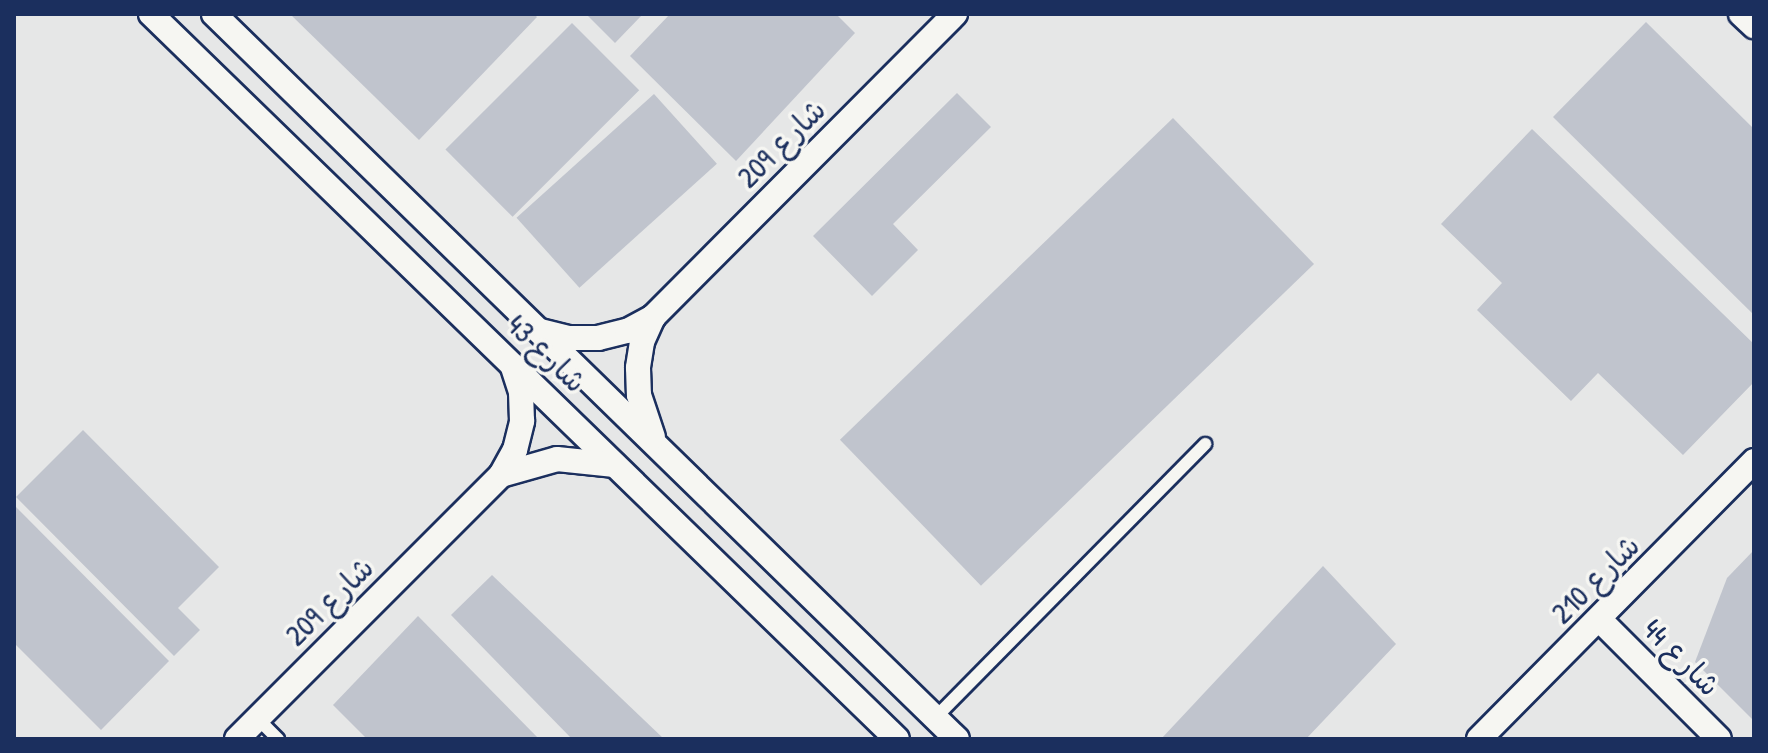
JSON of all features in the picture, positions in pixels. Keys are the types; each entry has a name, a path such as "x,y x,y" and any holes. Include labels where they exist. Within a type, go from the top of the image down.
{"street":[{"name":"شارع 43","path":"151,14 897,739"},
{"name":"شارع 43","path":"214,14 957,739"},
{"name":"شارع 209","path":"539,331 568,338 598,338 627,331 653,317 955,14"},
{"path":"1741,14 1754,26"},
{"name":"شارع 209","path":"653,317 642,342 639,395 645,422 658,446"},
{"name":"شارع 209","path":"237,739 501,475 515,450 522,421 521,392 512,365"},
{"name":"شارع 209","path":"501,475 557,459 587,459 615,465"},
{"name":"شارع 210","path":"1479,739 1754,461"},
{"name":"شارع 44","path":"1600,620 1719,739"}],"lane":[{"path":"935,718 1205,444"},
{"path":"257,718 278,739"}],"shaded area":[{"path":"14,14 1754,14 1754,739 14,739"}],"building":[{"path":"290,14 534,14 537,17 419,140"},
{"path":"586,14 643,14 615,43"},
{"path":"670,14 836,14 855,33 736,161 630,56"},
{"path":"1646,22 1754,129 1754,315 1553,117"},
{"path":"572,23 639,90 513,217 445,150"},
{"path":"957,93 991,127 893,224 918,250 872,296 813,236"},
{"path":"654,94 717,164 579,288 517,218"},
{"path":"1173,118 1314,264 981,586 840,440"},
{"path":"1532,129 1754,344 1754,382 1683,455 1598,373 1571,401 1477,310 1502,283 1441,224"},
{"path":"83,430 219,567 178,608 200,630 174,656 16,497"},
{"path":"14,505 169,661 101,730 14,643"},
{"path":"1754,550 1754,721 1695,662 1727,578"},
{"path":"1323,566 1396,644 1306,739 1161,739"},
{"path":"492,575 664,739 572,739 451,615"},
{"path":"418,616 539,739 367,739 333,705"}]}
